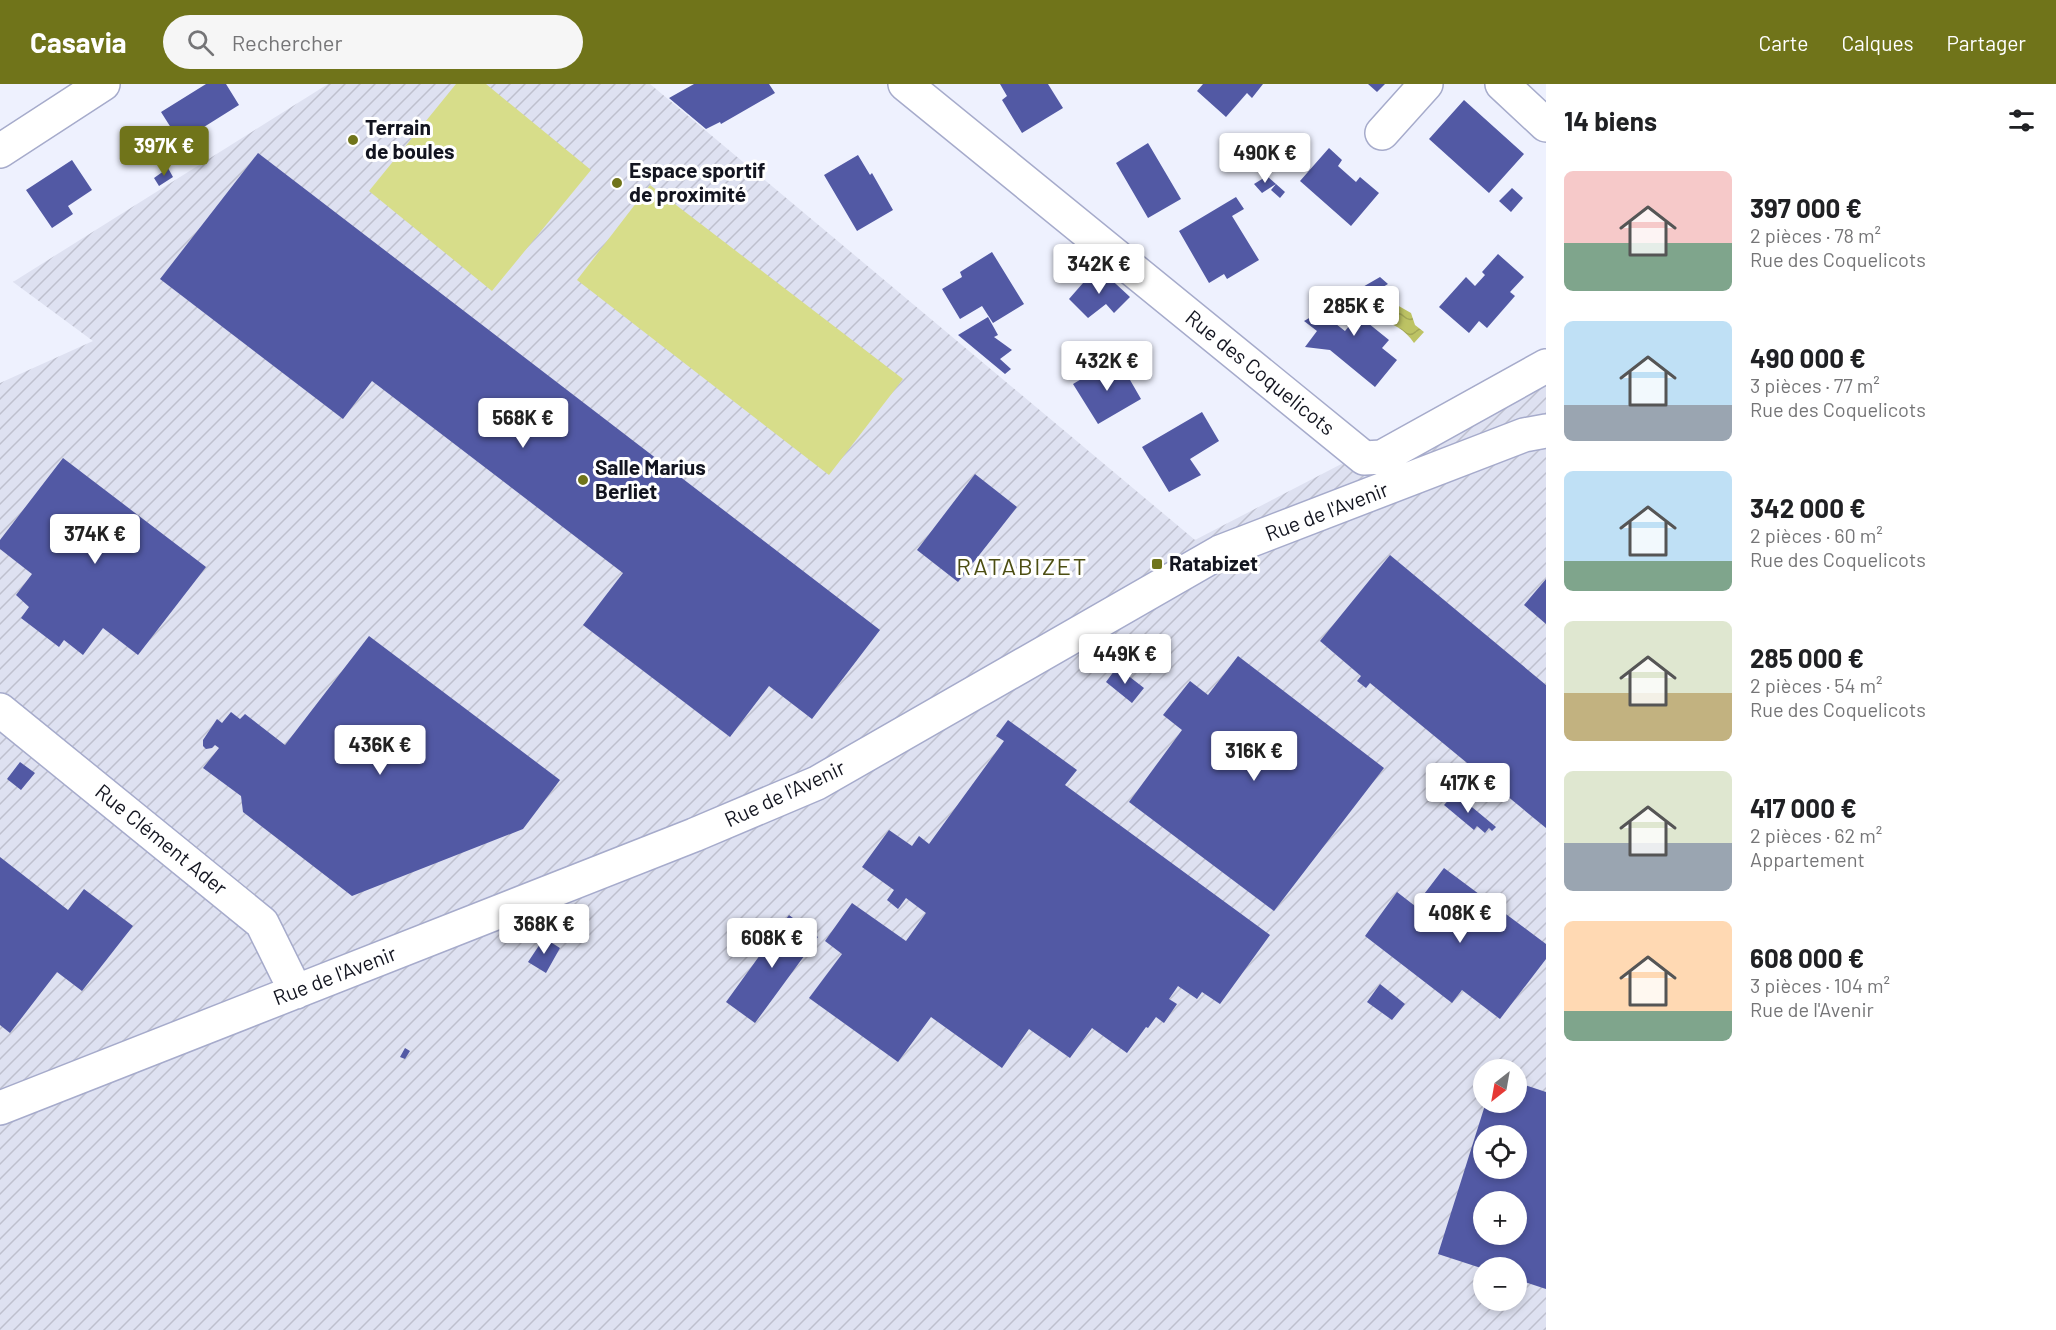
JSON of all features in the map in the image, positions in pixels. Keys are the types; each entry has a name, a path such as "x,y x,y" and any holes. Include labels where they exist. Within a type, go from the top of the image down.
{"street":[{"path":"0,151 103,84"},
{"name":"Rue des Coquelicots","path":"905,84 1364,458"},
{"path":"1382,134 1426,84"},
{"path":"1502,84 1546,125"},
{"name":"Rue de l'Avenir","path":"1364,458 1382,457 1546,366"},
{"name":"Rue de l'Avenir","path":"0,1108 694,835 817,783 1220,552 1524,435 1546,431"},
{"name":"Rue Clément Ader","path":"0,710 262,923 296,992"}],"shaded area":[{"path":"328,84 650,84 1195,540 1546,358 1546,1330 0,1330 0,383 93,341 13,282"},
{"path":"456,84 486,84 591,170 492,291 369,191"},
{"path":"650,185 903,379 829,475 577,280"}],"water":[{"path":"1379,297 1394,297 1397,305 1411,313 1415,325 1424,332 1414,343 1398,327 1377,321"}],"building":[{"path":"206,84 226,84 239,105 180,142 161,112"},
{"path":"694,84 769,84 775,93 721,124 720,122 706,129 669,98"},
{"path":"1000,84 1048,84 1063,108 1022,133 1002,100 1007,96"},
{"path":"1203,84 1263,84 1252,98 1247,93 1226,117 1197,91"},
{"path":"1368,84 1385,84 1377,92"},
{"path":"1464,100 1524,154 1489,193 1429,139"},
{"path":"1148,143 1181,199 1148,218 1116,163"},
{"path":"1329,148 1342,160 1338,166 1356,182 1360,177 1379,193 1351,226 1300,181"},
{"path":"258,153 880,630 812,719 769,686 730,737 583,625 623,573 372,381 343,419 160,279"},
{"path":"858,155 870,175 872,173 893,210 857,231 824,175"},
{"path":"72,160 92,190 68,206 73,214 52,228 26,190"},
{"path":"168,168 173,177 159,186 154,178"},
{"path":"1267,176 1276,184 1262,193 1254,184"},
{"path":"1276,184 1285,192 1280,198 1271,190"},
{"path":"1512,188 1523,198 1511,212 1499,201"},
{"path":"1236,197 1244,209 1232,216 1259,260 1227,279 1224,274 1209,283 1179,231"},
{"path":"992,252 1024,304 993,323 982,306 960,319 942,289 962,277 960,272"},
{"path":"1498,254 1524,277 1510,292 1515,296 1487,328 1479,321 1469,333 1439,307 1466,277 1475,286 1485,275 1482,272"},
{"path":"1102,271 1130,297 1114,313 1106,304 1088,318 1069,299 1083,283"},
{"path":"1380,277 1388,284 1366,297 1368,301 1346,317 1336,305 1327,317 1345,331 1358,315 1389,340 1382,348 1397,360 1375,387 1330,350 1305,347 1317,331 1304,321"},
{"path":"988,317 998,335 994,337 1012,350 1000,359 1011,369 1005,374 958,335"},
{"path":"1113,360 1117,369 1122,366 1141,399 1098,424 1073,384"},
{"path":"1202,412 1219,441 1190,459 1201,475 1169,492 1142,447"},
{"path":"63,458 206,567 138,655 103,628 83,655 64,640 59,647 21,618 29,607 16,595 32,574 0,549 0,540"},
{"path":"975,474 1017,507 958,582 917,550"},
{"path":"1390,555 1546,685 1546,828 1370,683 1366,688 1357,681 1361,676 1320,641"},
{"path":"1546,579 1546,624 1524,605"},
{"path":"369,636 560,780 523,829 352,896 243,812 241,796 203,768 219,748 215,745 206,749 203,746 203,740 217,719 222,723 231,712 240,719 245,714 285,745"},
{"path":"1238,656 1384,768 1274,911 1129,802 1182,730 1163,715 1190,681 1208,695"},
{"path":"1117,667 1144,688 1132,703 1106,682"},
{"path":"1008,720 1077,770 1065,785 1270,935 1220,1004 1202,992 1197,999 1178,986 1169,999 1177,1004 1164,1023 1156,1017 1127,1053 1092,1028 1070,1058 1029,1029 1002,1068 931,1017 898,1062 809,998 842,954 825,941 852,903 906,941 926,913 906,898 898,909 887,900 894,890 862,867 889,830 912,846 919,836 929,844 1004,741 996,736"},
{"path":"20,762 35,773 21,790 7,779"},
{"path":"1455,793 1496,827 1492,831 1489,828 1485,833 1477,826 1474,830 1444,805"},
{"path":"0,857 68,910 84,889 133,926 82,991 57,972 10,1033 0,1025"},
{"path":"1444,868 1546,944 1546,959 1500,1019 1462,990 1452,1003 1365,936 1397,892 1415,906"},
{"path":"789,915 818,937 755,1023 726,1002"},
{"path":"544,938 560,948 546,973 528,962"},
{"path":"1380,984 1405,1004 1392,1020 1367,1002"},
{"path":"405,1048 410,1051 405,1059 400,1057"},
{"path":"1527,1086 1546,1092 1546,1289 1527,1283 1527,1257 1473,1257 1473,1265 1438,1254 1473,1143 1473,1179 1527,1179 1527,1125 1479,1125 1483,1113 1527,1113"}],"place":[{"name":"Terrain de boules","path":"353,140"},
{"name":"Espace sportif de proximité","path":"617,183"},
{"name":"Salle Marius Berliet","path":"583,480"},
{"name":"Ratabizet","path":"1157,564"}],"district":[{"name":"RATABIZET","path":"1022,567"}]}
